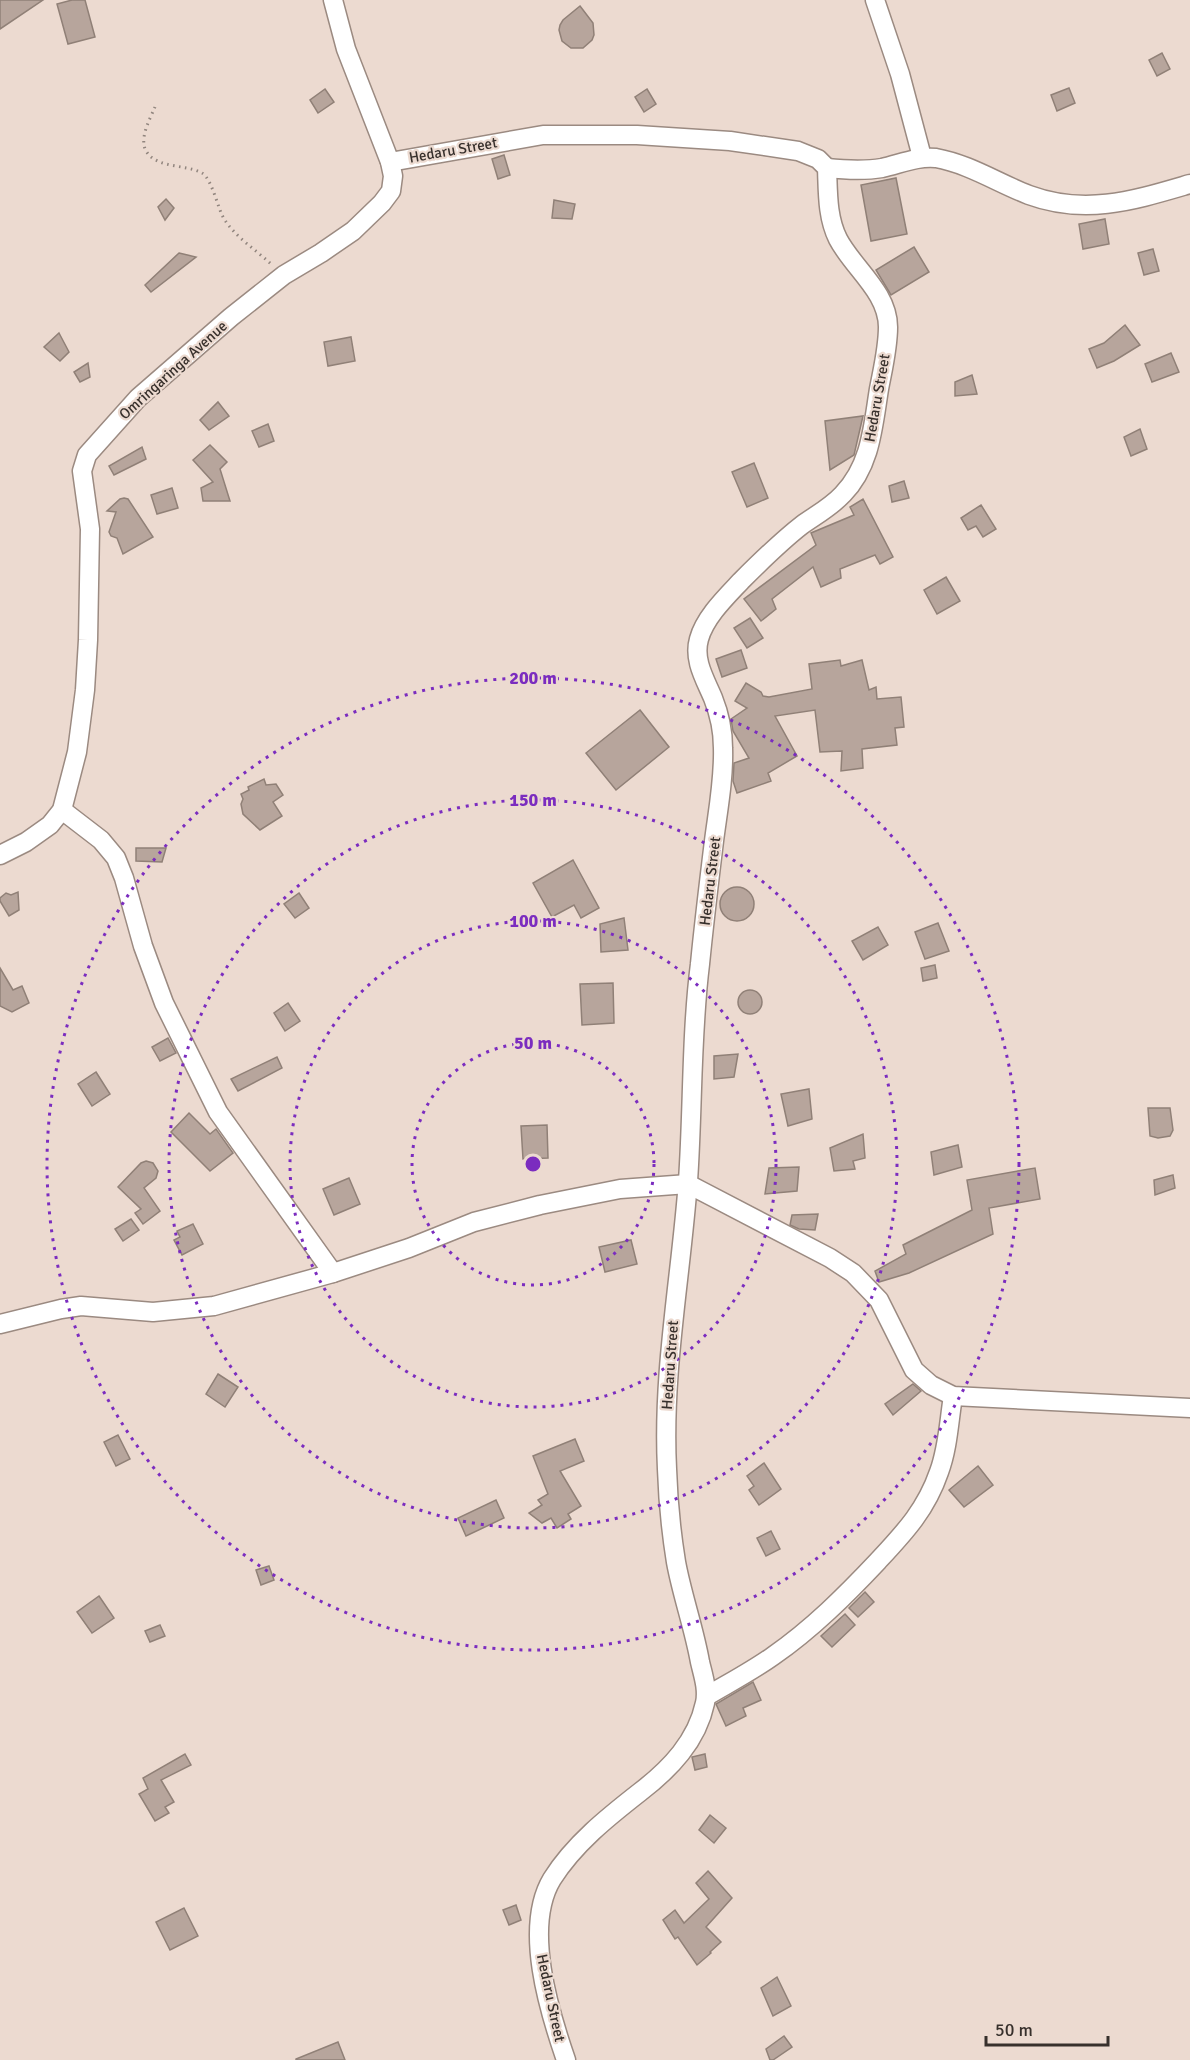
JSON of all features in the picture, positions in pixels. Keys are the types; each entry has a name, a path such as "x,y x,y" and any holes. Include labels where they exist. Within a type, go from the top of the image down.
{"street":[{"name":"Omringaringa Avenue","path":"0,855 26,842 50,825 62,810 77,752 85,690 90,529 82,471 87,455 138,398 231,317 284,275 321,254 353,231 391,191 393,176 390,162 346,49 333,0"},
{"path":"875,0 900,74 922,157"},
{"name":"Hedaru Street","path":"390,162 543,135 637,135 730,141 798,152 818,159 827,168 829,216 838,239 885,306 888,324 886,352 871,446 861,469 849,489 834,503 800,527 759,564 710,616 698,641 702,678 712,695 719,716 723,745 720,797 699,973 688,1184 674,1312 665,1433 668,1494 676,1563 696,1640 707,1696 699,1722 684,1752 579,1845 550,1882 539,1915 540,1950 547,1995 566,2060"},
{"path":"827,168 852,171 878,168 922,157 956,164 984,174 1031,196 1061,203 1094,206 1127,202 1190,184"},
{"path":"62,810 101,840 116,858 143,946 164,1003 218,1112 333,1273"},
{"path":"0,1324 81,1306 153,1312 214,1306 333,1273 409,1248 474,1222 540,1204 620,1189 688,1184 853,1272 879,1300 914,1371 931,1385 953,1396 1190,1408"},
{"path":"707,1696 768,1660 800,1635 841,1600 907,1531 923,1506 940,1471 953,1396"}],"path":[{"path":"155,107 143,140 152,158 202,172 229,225 284,275"}],"building":[{"path":"0,0 43,0 0,29"},
{"path":"72,0 85,0 95,37 68,44 57,4"},
{"path":"580,6 593,23 594,35 583,48 571,48 562,41 560,25"},
{"path":"1162,53 1170,69 1157,76 1149,60"},
{"path":"1069,88 1075,103 1057,111 1051,95"},
{"path":"325,89 334,102 318,113 310,100"},
{"path":"647,89 656,104 644,112 635,97"},
{"path":"504,155 510,175 498,179 492,159"},
{"path":"896,178 907,234 871,241 861,185"},
{"path":"166,199 174,208 165,220 158,207"},
{"path":"554,200 575,204 572,219 552,218"},
{"path":"1105,219 1109,244 1083,249 1079,224"},
{"path":"914,247 929,272 891,295 876,270"},
{"path":"1153,249 1159,271 1144,275 1138,253"},
{"path":"179,253 196,257 151,292 145,285"},
{"path":"1125,325 1140,345 1114,361 1097,368 1089,349 1104,343"},
{"path":"59,333 69,352 60,361 44,347"},
{"path":"351,337 355,361 328,366 324,342"},
{"path":"1171,353 1179,372 1152,382 1145,364"},
{"path":"88,363 90,377 80,382 74,372"},
{"path":"972,375 977,394 955,396 955,382"},
{"path":"218,402 229,416 209,430 200,420"},
{"path":"863,416 854,455 830,470 825,421"},
{"path":"268,424 274,441 259,447 252,431"},
{"path":"1140,429 1147,449 1131,456 1124,437"},
{"path":"210,445 227,462 220,469 230,501 203,501 201,488 213,482 193,460"},
{"path":"142,447 146,459 114,475 109,466"},
{"path":"754,463 768,498 747,507 732,472"},
{"path":"904,481 909,498 892,502 889,486"},
{"path":"172,488 178,508 157,514 151,495"},
{"path":"124,498 128,499 153,537 123,554 117,538 111,536 109,532 116,512 107,511"},
{"path":"863,499 893,557 880,564 875,555 840,569 841,578 821,587 813,567 772,599 776,609 761,621 744,599 816,545 811,533 854,515 850,507"},
{"path":"981,505 996,529 983,537 976,526 968,530 961,518"},
{"path":"946,577 960,601 937,614 924,590"},
{"path":"750,618 763,638 747,648 734,628"},
{"path":"741,650 747,668 722,677 716,659"},
{"path":"840,660 841,666 862,660 869,690 876,687 877,699 901,697 904,727 895,728 897,745 862,749 863,768 841,771 842,751 820,752 815,710 775,716 797,756 768,773 771,781 737,793 733,781 734,763 749,758 733,731 731,719 747,708 735,701 746,683 761,692 763,696 769,697 812,689 809,664"},
{"path":"640,710 669,747 616,790 586,753"},
{"path":"264,779 266,785 276,784 283,795 273,802 282,816 260,830 243,814 241,794 249,790 248,787"},
{"path":"136,848 166,848 162,862 136,861"},
{"path":"573,860 599,908 581,918 574,905 552,917 533,883"},
{"path":"737,887 749,892 754,904 749,916 737,921 725,916 720,904 725,892"},
{"path":"18,892 19,910 9,916 0,898 6,893 11,895"},
{"path":"299,893 309,908 295,918 284,904"},
{"path":"624,918 628,950 601,952 600,924"},
{"path":"938,923 949,951 925,959 915,932"},
{"path":"878,927 888,945 863,960 852,941"},
{"path":"935,965 937,978 923,981 921,968"},
{"path":"0,968 13,990 22,986 29,1003 12,1012 0,1006"},
{"path":"613,983 614,1023 582,1025 580,984"},
{"path":"750,990 759,993 762,1002 759,1011 750,1014 741,1011 738,1002 741,993"},
{"path":"288,1003 300,1021 285,1031 274,1013"},
{"path":"168,1038 176,1053 160,1061 152,1047"},
{"path":"738,1054 734,1077 714,1079 714,1056"},
{"path":"277,1057 282,1068 238,1091 231,1079"},
{"path":"96,1072 110,1094 92,1106 78,1084"},
{"path":"809,1089 812,1119 788,1126 781,1094"},
{"path":"1148,1108 1170,1108 1173,1130 1170,1136 1158,1138 1150,1136"},
{"path":"189,1113 210,1134 216,1129 233,1153 210,1171 171,1132"},
{"path":"547,1125 548,1158 523,1159 521,1126"},
{"path":"863,1134 865,1158 853,1161 855,1169 834,1171 830,1148"},
{"path":"958,1145 962,1167 934,1175 931,1152"},
{"path":"146,1161 153,1163 158,1171 156,1178 144,1188 160,1211 143,1224 135,1213 141,1209 118,1187 141,1163"},
{"path":"799,1167 797,1191 765,1194 769,1168"},
{"path":"1035,1168 1040,1199 989,1208 993,1234 909,1273 879,1282 875,1271 906,1254 903,1245 972,1210 967,1180"},
{"path":"1173,1175 1175,1188 1155,1195 1154,1180"},
{"path":"349,1178 360,1204 334,1215 323,1189"},
{"path":"818,1214 815,1230 799,1229 790,1225 792,1215"},
{"path":"131,1219 139,1230 123,1241 115,1229"},
{"path":"193,1224 203,1244 182,1255 174,1240 180,1237 177,1231"},
{"path":"631,1240 637,1264 605,1272 599,1247"},
{"path":"218,1374 238,1387 225,1407 206,1394"},
{"path":"913,1384 921,1391 893,1415 885,1404"},
{"path":"118,1435 130,1459 116,1466 104,1442"},
{"path":"575,1439 584,1461 560,1471 581,1506 568,1514 571,1519 557,1528 551,1518 542,1523 529,1513 542,1505 538,1500 548,1494 533,1456"},
{"path":"764,1463 781,1489 759,1505 749,1490 754,1486 747,1476"},
{"path":"978,1466 993,1485 964,1507 949,1490"},
{"path":"496,1500 504,1518 466,1536 458,1518"},
{"path":"771,1531 780,1549 766,1556 757,1538"},
{"path":"269,1566 274,1580 261,1585 256,1570"},
{"path":"865,1592 874,1602 858,1617 849,1608"},
{"path":"99,1596 114,1618 92,1633 77,1612"},
{"path":"845,1614 855,1625 832,1647 821,1636"},
{"path":"160,1625 165,1636 150,1642 145,1631"},
{"path":"753,1682 761,1700 743,1708 746,1716 726,1726 716,1704"},
{"path":"185,1754 191,1765 161,1780 174,1802 165,1807 169,1813 155,1821 139,1794 148,1789 143,1778"},
{"path":"705,1754 707,1767 695,1770 692,1757"},
{"path":"710,1815 726,1828 714,1843 699,1830"},
{"path":"708,1871 732,1898 706,1927 721,1942 697,1965 678,1937 675,1939 663,1920 675,1910 684,1923 709,1899 696,1883"},
{"path":"516,1905 521,1920 509,1925 503,1910"},
{"path":"184,1908 198,1936 170,1950 156,1922"},
{"path":"777,1977 791,2006 773,2016 761,1988"},
{"path":"784,2036 792,2047 770,2060 766,2049"},
{"path":"338,2042 345,2060 296,2060 296,2059"}]}
